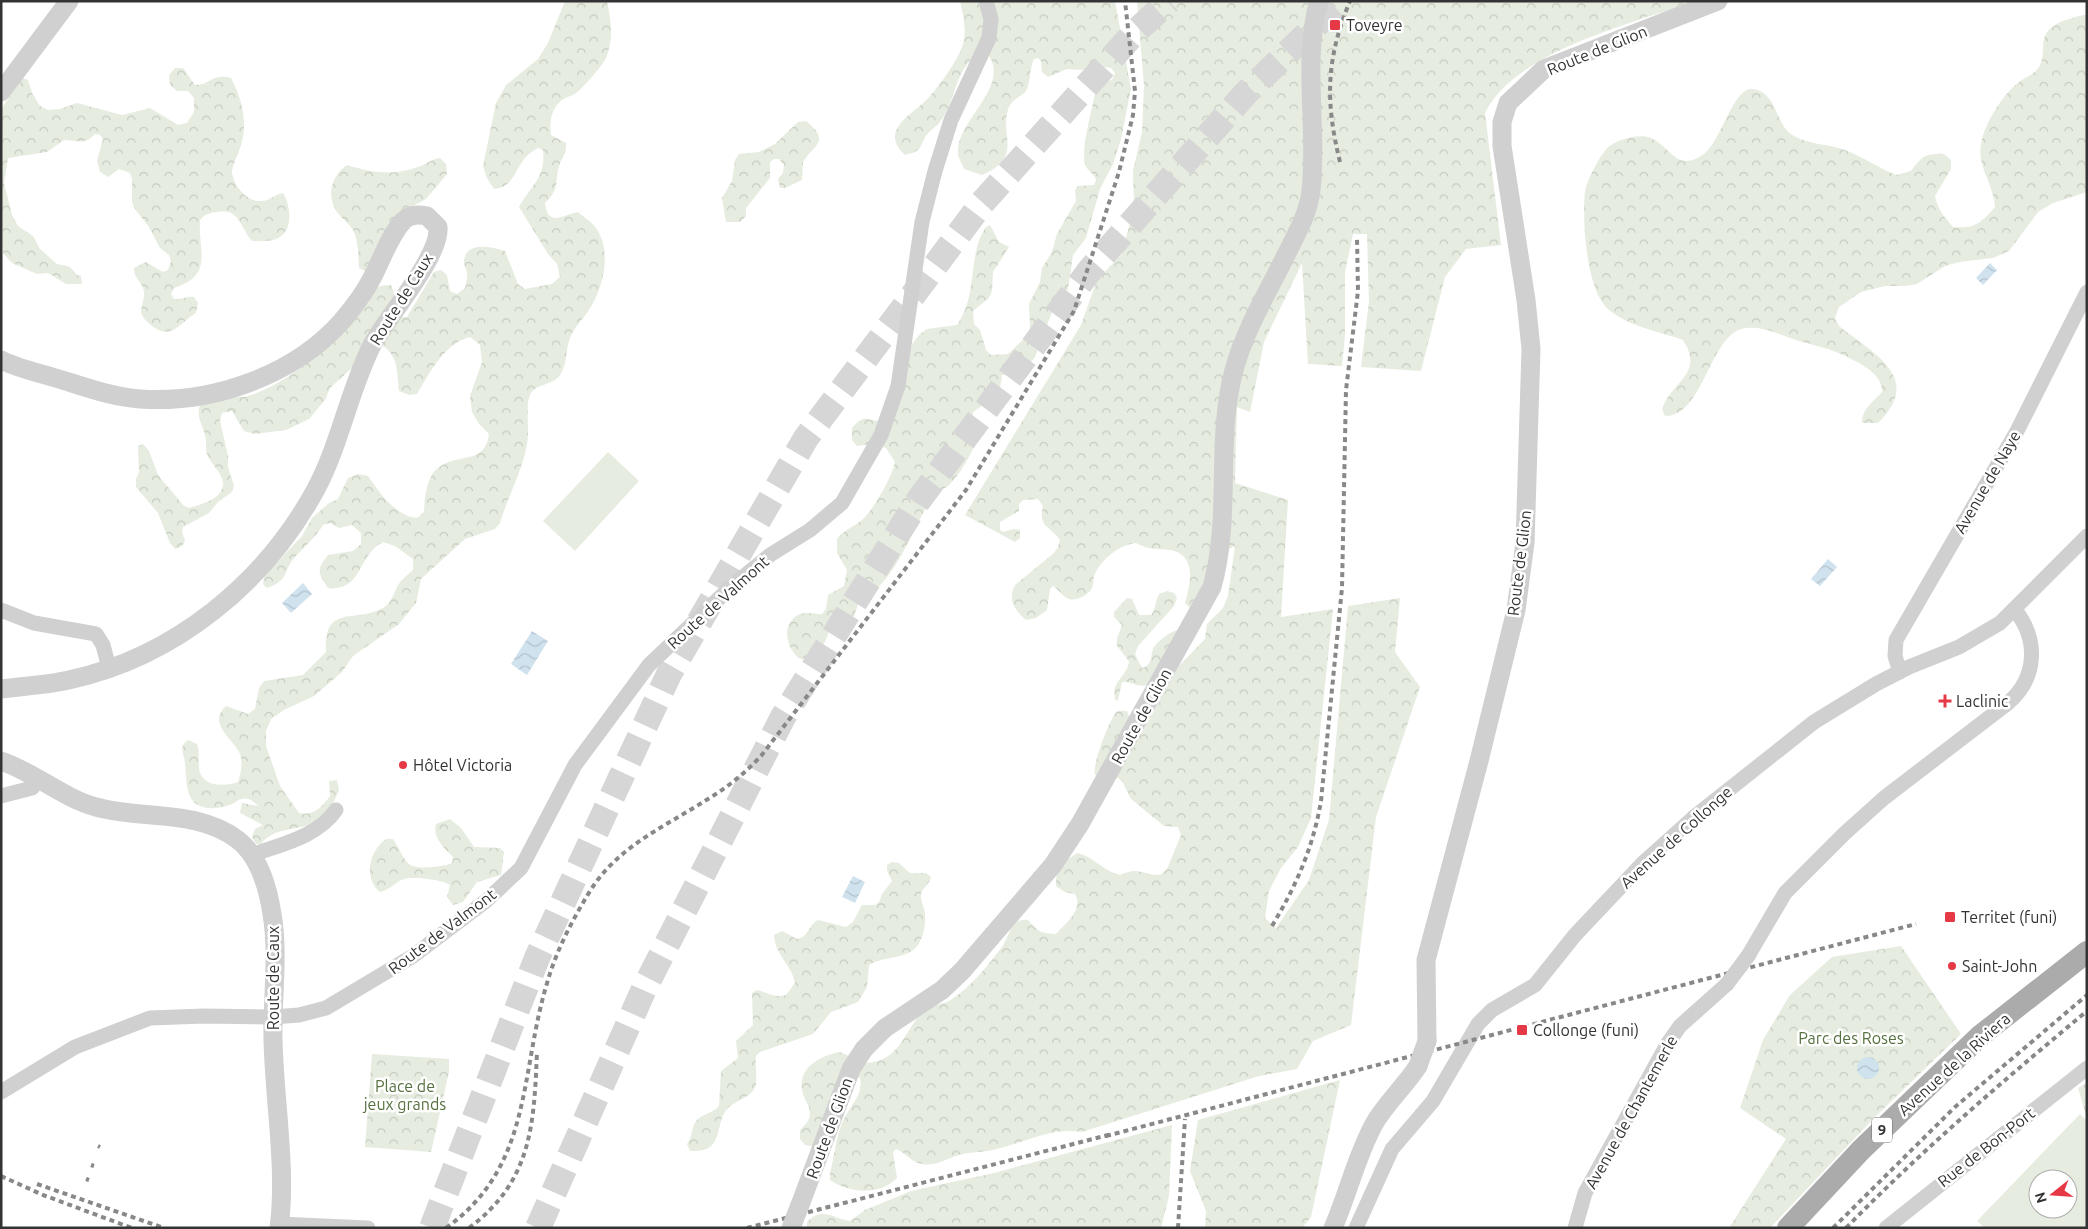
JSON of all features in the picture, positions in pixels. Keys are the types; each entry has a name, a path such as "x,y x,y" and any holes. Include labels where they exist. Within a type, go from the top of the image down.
{"main road":[{"name":"Avenue de la Riviera","path":"1788,1228 1861,1150 1980,1036 2087,952"}],"street":[{"path":"1,92 69,1"},
{"name":"Route de Valmont","path":"1,1092 75,1047 150,1018 204,1016 273,1017 308,1014 337,1002 413,956 486,901 521,868 575,765 649,665 732,586 770,555 810,530 842,502 881,435 898,386 922,222 951,120 989,38 991,19 986,1"},
{"name":"Route de Glion","path":"791,1228 851,1069 864,1049 885,1028 942,990 962,971 1054,865 1085,816 1212,587 1218,566 1221,542 1227,410 1234,368 1247,335 1300,228 1311,190 1313,35 1319,1"},
{"name":"Route de Glion","path":"1333,1228 1345,1200 1362,1149 1375,1122 1418,1066 1426,1040 1426,960 1479,761 1513,619 1525,543 1531,349 1526,300 1502,146 1502,122 1508,103 1544,69 1718,1"},
{"name":"Route de Caux","path":"1,360 95,390 138,399 157,399 201,394 246,383 288,365 326,337 340,323 372,280 395,232 404,220 416,214 427,216 438,227 437,241 426,261 374,341 359,370 335,444 316,488 279,547 239,590 214,612 181,635 109,668 70,680 1,689"},
{"name":"Avenue de Naye","path":"1900,672 1895,656 1896,640 2016,433 2087,292"},
{"name":"Avenue de Collonge","path":"1356,1228 1392,1149 1433,1101 1484,1017 1498,1006 1535,985 1588,920 1644,862 1693,818 1814,722 1900,672 1976,639 2014,610 2087,536"},
{"path":"1,610 34,623 96,634 103,645 109,668"},
{"name":"Avenue de Chantemerle","path":"1575,1228 1585,1192 1668,1043 1680,1026 1727,984 1748,956 1788,889 1884,798 2008,703 2025,686 2030,669 2030,646 2027,631 2014,610"},
{"name":"Route de Caux","path":"1,761 95,807 202,821 227,832 239,841 252,855 264,882 272,914 274,950 273,1017 282,1199 279,1226"},
{"path":"1,796 32,788 40,779"},
{"path":"252,855 315,830 329,820 336,810"},
{"name":"Rue de Bon-Port","path":"1886,1228 2087,1068"},
{"path":"279,1226 368,1228"}],"green space":[{"path":"565,1 607,1 611,23 609,51 606,58 583,87 558,103 553,111 550,126 551,135 566,143 566,147 559,166 555,189 545,203 549,215 553,218 578,212 598,230 603,242 605,262 598,292 589,310 572,334 560,375 557,379 536,388 530,395 528,405 528,438 525,454 500,523 495,529 465,539 421,579 416,603 399,624 353,656 342,672 314,696 284,710 271,719 266,731 266,746 280,786 299,813 313,812 323,804 330,796 329,781 337,780 339,790 331,807 311,824 279,832 270,836 261,844 256,844 252,837 255,829 263,825 240,813 242,803 258,806 253,802 241,799 220,808 208,808 196,804 192,800 187,787 183,745 188,740 197,744 199,768 204,779 220,785 238,782 241,768 240,754 224,732 219,719 226,706 248,714 255,709 259,688 264,681 303,675 326,652 327,637 330,627 335,621 381,609 393,597 397,587 413,570 413,559 395,546 383,542 374,548 348,584 328,588 322,579 320,568 328,555 353,551 361,544 361,533 352,525 339,528 330,523 323,525 291,562 279,582 267,588 263,584 264,576 302,536 312,518 329,503 338,499 348,478 358,474 368,476 395,508 402,513 417,518 424,512 427,488 434,472 446,463 476,455 482,451 489,434 479,424 472,412 470,396 482,362 480,345 470,337 453,345 439,359 417,394 409,395 399,391 395,360 388,350 383,346 365,348 352,368 330,388 325,400 309,419 286,430 255,434 244,431 232,411 222,413 220,421 228,456 228,467 234,486 232,492 218,502 209,513 183,527 182,532 185,541 182,546 175,549 170,543 158,513 136,487 136,479 139,472 138,446 143,444 149,451 158,475 184,506 189,508 202,504 220,493 223,482 207,454 206,437 199,417 200,405 217,397 251,395 269,388 301,368 344,329 370,301 373,290 376,288 391,285 402,317 407,317 434,272 441,270 447,275 450,291 457,294 465,288 467,274 464,262 466,254 470,250 481,247 505,251 518,284 525,289 552,284 560,277 557,264 548,254 519,207 540,175 543,150 538,148 530,153 508,183 502,187 494,189 487,178 483,166 496,103 506,85 538,59 548,43"},
{"path":"960,1 1115,1 1131,89 1121,139 1113,164 1100,189 1086,238 1073,255 1068,289 1055,304 1035,357 1022,373 1002,375 998,401 983,405 973,412 972,421 975,440 971,454 963,468 948,486 932,498 900,557 883,582 859,602 854,616 850,619 842,618 835,613 831,616 827,637 820,650 800,659 795,655 789,644 787,631 789,625 792,619 801,614 822,614 826,609 828,595 844,586 847,570 837,553 837,539 862,520 872,508 886,484 895,462 886,448 872,444 857,446 852,440 852,428 862,419 879,421 907,368 912,344 919,335 927,329 957,325 964,313 968,300 974,261 980,238 986,227 990,225 999,242 1009,247 993,272 992,291 989,298 973,311 974,324 980,330 986,350 991,355 1008,354 1027,336 1030,328 1029,304 1040,282 1042,268 1052,252 1057,234 1076,201 1075,190 1078,186 1094,185 1096,180 1085,164 1084,149 1095,93 1099,84 1112,80 1115,73 1111,68 1097,66 1081,70 1067,69 1048,77 1042,72 1041,61 1038,58 1034,59 1027,89 1013,101 1006,117 1007,152 1003,160 995,168 982,175 964,169 958,154 959,142 988,93 993,80 994,68 989,56 977,55 969,62 959,78 945,114 928,134 919,149 905,155 897,146 895,137 901,122 934,91 949,71 961,50 965,28"},
{"path":"1137,1 1691,1 1599,34 1553,54 1512,80 1497,95 1485,113 1501,245 1466,249 1445,277 1421,371 1361,367 1369,301 1367,234 1353,234 1345,272 1345,335 1342,366 1308,364 1302,263 1264,342 1250,412 1237,407 1235,483 1288,500 1281,617 1333,609 1311,818 1298,847 1281,868 1269,891 1265,918 1276,928 1309,880 1329,820 1348,606 1400,598 1395,652 1420,687 1376,817 1351,1025 1313,1041 1297,1069 1259,1076 1082,1132 1050,1133 997,1149 958,1155 933,1164 918,1163 896,1149 893,1152 897,1178 890,1184 882,1188 864,1191 846,1188 830,1180 830,1173 842,1123 859,1094 860,1078 855,1077 817,1142 812,1146 805,1145 800,1139 800,1130 807,1123 810,1116 809,1107 802,1090 802,1082 807,1069 825,1056 839,1052 863,1063 879,1061 888,1056 896,1050 917,1018 924,1011 949,1001 973,982 1002,947 1014,924 1022,920 1028,920 1040,931 1056,934 1073,916 1076,910 1077,900 1075,894 1065,892 1056,886 1057,875 1061,866 1073,856 1078,853 1084,855 1120,875 1136,871 1160,875 1167,869 1181,835 1178,827 1164,826 1131,799 1122,781 1118,778 1095,775 1096,762 1106,733 1117,711 1127,711 1137,735 1142,733 1179,666 1205,639 1207,624 1223,608 1228,596 1235,546 1217,554 1191,609 1185,603 1189,588 1190,572 1185,558 1179,553 1170,550 1150,548 1136,543 1117,550 1101,564 1094,576 1092,588 1085,595 1069,599 1053,586 1050,589 1047,610 1036,618 1026,620 1013,604 1012,595 1015,585 1054,553 1060,540 1046,526 1042,518 1043,506 1038,499 1023,500 1019,504 1019,511 1000,522 1000,530 1003,532 1014,529 1020,530 1020,538 1015,542 965,515 1081,325 1097,280 1122,254 1134,207 1133,171 1142,132 1144,86"},
{"path":"2087,14 2087,192 2053,203 2038,212 2009,251 1993,258 1959,262 1945,266 1917,284 1885,286 1861,292 1839,307 1835,318 1839,326 1879,357 1889,368 1895,380 1896,393 1891,407 1878,423 1862,423 1866,410 1882,392 1879,380 1870,371 1859,363 1834,351 1759,328 1746,328 1734,333 1724,343 1715,357 1689,403 1678,413 1665,416 1662,409 1667,399 1689,369 1689,352 1683,340 1635,325 1609,310 1601,301 1595,287 1587,254 1584,219 1585,191 1595,166 1607,148 1625,139 1642,136 1658,142 1681,160 1696,159 1711,146 1739,96 1745,91 1752,89 1760,91 1767,96 1783,124 1794,136 1806,141 1845,150 1896,175 1911,171 1918,162 1928,155 1944,154 1951,160 1951,169 1935,196 1938,205 1953,227 1972,226 1986,217 1995,207 1980,152 1983,136 1990,120 2012,88 2039,67 2047,32 2059,23"},
{"path":"175,68 183,68 195,85 220,77 231,78 241,102 244,119 243,137 232,171 235,181 241,192 256,201 265,201 283,193 289,209 289,222 284,233 277,239 252,241 235,215 230,212 224,211 205,215 200,220 201,262 199,269 195,277 187,283 174,288 171,294 174,299 194,297 198,303 196,313 175,329 164,332 150,324 142,316 141,309 144,292 142,285 135,275 134,268 146,262 163,272 168,270 171,261 169,255 160,248 149,227 135,209 132,202 132,179 130,173 119,169 108,177 100,172 97,161 103,139 100,135 95,134 81,142 64,140 47,152 8,158 4,183 12,215 18,226 33,236 40,249 57,264 70,267 77,275 81,276 82,284 66,284 48,273 37,274 12,263 3,253 1,109 23,78 28,80 32,93 40,106 48,110 60,109 77,103 122,115 150,108 178,125 187,123 194,112 194,98 188,91 177,91 170,85 169,75"},
{"path":"806,121 814,128 819,139 803,162 802,180 785,188 780,188 778,179 783,173 784,165 779,159 774,159 770,162 770,178 746,208 746,216 740,222 726,222 722,198 732,181 735,160 739,154 759,152 775,144 798,122"},
{"path":"440,158 446,164 447,174 426,199 399,214 367,272 359,268 355,235 337,212 332,199 332,187 337,175 347,165 374,172 400,172"},
{"path":"608,452 639,481 575,551 543,521"},
{"path":"1167,591 1174,593 1177,598 1174,606 1138,646 1135,654 1142,668 1150,663 1153,649 1157,643 1178,630 1147,685 1140,686 1122,682 1118,700 1116,701 1115,689 1126,671 1129,661 1117,646 1117,638 1122,625 1114,617 1114,612 1127,598 1132,599 1139,615 1151,615 1159,594"},
{"path":"450,819 461,828 474,847 500,848 504,852 501,875 477,882 463,902 453,905 447,897 450,885 435,880 408,878 380,892 371,879 370,865 372,857 380,844 386,839 393,839 407,862 416,867 423,868 450,864 453,857 437,838 435,829 436,824"},
{"path":"892,862 899,863 911,873 926,873 931,877 921,894 925,921 919,943 911,952 869,965 867,987 858,1002 831,1012 813,1034 760,1052 756,1056 756,1084 754,1089 748,1096 727,1109 722,1117 717,1137 710,1147 705,1150 690,1151 687,1144 694,1124 701,1117 719,1106 721,1071 738,1058 736,1041 753,1025 752,993 757,990 774,996 782,996 786,995 795,983 791,971 777,948 774,935 782,931 797,939 801,938 818,920 846,927 853,922 862,905 875,905 879,902 882,894 892,881 887,871 887,865"},
{"name":"Parc des Roses","path":"1901,946 1961,1034 1874,1118 1770,1228 1729,1228 1786,1139 1740,1108 1763,1040 1790,995 1832,957"},
{"name":"Place de jeux grands","path":"372,1054 449,1059 449,1072 431,1152 365,1147"},
{"path":"1340,1080 1311,1217 1302,1228 1205,1228 1206,1211 1190,1171 1198,1120"},
{"path":"2087,1083 2087,1119 2078,1088"},
{"path":"2080,1114 2087,1121 2087,1228 1985,1228 1977,1221"},
{"path":"1172,1125 1169,1196 1161,1228 807,1228 807,1222 818,1215 823,1214 850,1221 865,1210 911,1191 994,1173"}],"water":[{"path":"1990,263 1997,270 1983,285 1976,278"},
{"path":"1828,559 1837,567 1820,586 1811,579"},
{"path":"303,583 312,594 291,613 282,603"},
{"path":"532,631 548,641 527,675 511,664"},
{"path":"853,876 865,882 855,903 842,897"},
{"path":"1864,1057 1872,1057 1879,1064 1879,1072 1872,1079 1864,1079 1857,1072 1857,1064"}],"tunnel":[{"path":"432,1228 537,958 669,674 806,438 982,203 1135,32 1169,1"},
{"path":"538,1228 644,989 783,717 918,501 1090,270 1246,93 1341,1"}],"railway":[{"path":"446,1228 474,1203 495,1176 509,1146 519,1115 539,1014 548,980 566,934 590,891 601,875 629,849 722,790 761,756 966,490 1074,311 1119,172 1133,115 1135,91 1125,1"},
{"path":"1340,162 1332,119 1330,80 1336,42 1350,1"},
{"path":"1272,926 1289,896 1308,851 1321,801 1342,588 1346,390 1358,291 1357,238"},
{"path":"1106,1136 1916,924"},
{"path":"1833,1228 1955,1107 2087,995"},
{"path":"1846,1228 1964,1116 2087,1011"},
{"path":"469,1228 490,1210 506,1191 526,1149 534,1103 537,1052"},
{"path":"1178,1228 1185,1119"},
{"path":"747,1228 1112,1134"},
{"path":"1,1176 43,1195 132,1228"},
{"path":"37,1184 164,1228"}],"place":[{"name":"Toveyre","path":"1335,25"},
{"name":"Laclinic","path":"1945,701"},
{"name":"Hôtel Victoria","path":"403,765"},
{"name":"Territet (funi)","path":"1950,917"},
{"name":"Saint-John","path":"1952,966"},
{"name":"Collonge (funi)","path":"1522,1030"}]}
